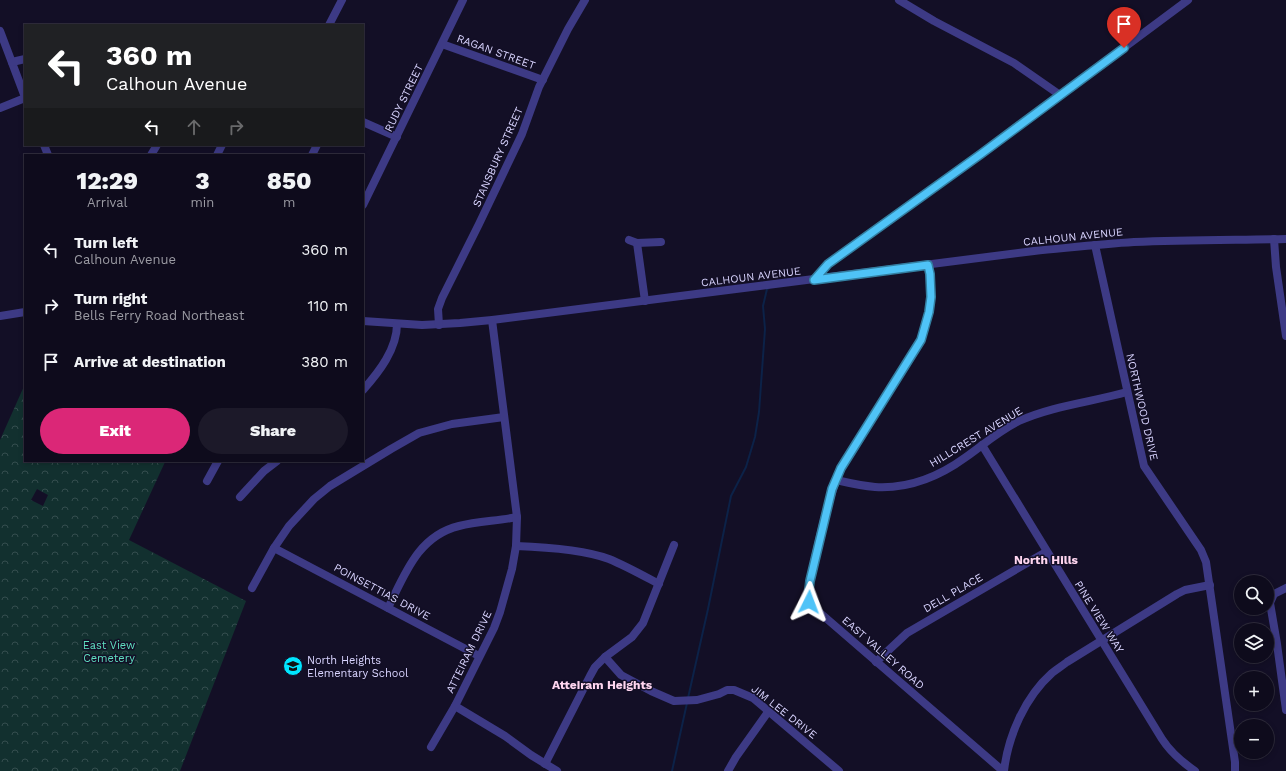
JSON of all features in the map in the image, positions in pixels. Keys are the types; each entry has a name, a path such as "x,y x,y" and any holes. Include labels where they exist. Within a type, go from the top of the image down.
{"street":[{"path":"330,24 342,0"},
{"name":"RUDY STREET","path":"364,203 463,0"},
{"name":"STANSBURY STREET","path":"438,325 438,309 442,298 522,134 543,80 585,0"},
{"path":"899,0 934,21 1014,63 1060,95"},
{"path":"814,280 828,264 981,154 1188,0"},
{"path":"0,31 24,94"},
{"name":"RAGAN STREET","path":"442,44 543,80"},
{"path":"12,62 24,59"},
{"path":"0,108 24,97"},
{"path":"364,122 397,137"},
{"path":"629,240 637,243 662,242"},
{"name":"CALHOUN AVENUE","path":"364,321 438,325 492,320 1095,245 1196,240 1286,240"},
{"path":"1274,240 1276,267 1286,336"},
{"path":"637,243 644,302"},
{"name":"NORTHWOOD DRIVE","path":"1095,245 1144,466 1205,556 1235,762 1235,771"},
{"name":"EAST VALLEY ROAD","path":"928,265 931,297 929,312 921,340 841,468 832,489 808,590 808,598 812,606 1004,771"},
{"path":"0,316 24,312"},
{"name":"ATTEIRAM DRIVE","path":"492,320 516,517 516,546 512,569 494,628 455,706 505,736 557,771"},
{"path":"364,389 387,358 397,332 397,324"},
{"name":"HILLCREST AVENUE","path":"836,480 876,487 906,484 924,480 950,468 1017,422 1033,415 1127,392"},
{"path":"252,588 274,548 289,526 314,499 330,486 419,434 452,424 504,417"},
{"name":"PINE VIEW WAY","path":"982,445 1046,552 1170,752 1195,771"},
{"path":"207,481 217,462"},
{"path":"240,497 264,471 276,462"},
{"path":"388,608 416,555 434,537 444,531 458,526 516,517"},
{"path":"545,764 595,667 605,657 632,637 644,623 674,545"},
{"path":"516,546 542,547 595,555 608,559 659,584"},
{"name":"POINSETTIAS DRIVE","path":"274,548 479,656"},
{"name":"DELL PLACE","path":"876,662 906,633 1046,552"},
{"path":"1004,771 1006,755 1011,739 1026,706 1038,689 1052,674 1067,662 1184,590 1210,585"},
{"path":"1286,588 1274,594 1270,603 1286,710"},
{"name":"JIM LEE DRIVE","path":"605,657 621,675 661,696 674,700 697,700 719,694 727,690 734,690 753,698 839,771"},
{"path":"431,747 455,706"},
{"path":"728,771 736,757 768,712"}],"green space":[{"name":"East View Cemetery","path":"24,386 24,462 165,462 129,540 246,601 180,771 0,771 0,440","holes":["37,489 48,495 43,506 31,500"]}],"waterway":[{"path":"688,698 731,496 746,467 755,437 759,412 765,329 763,306 767,289 769,288"},
{"path":"672,771 687,703"}],"place":[{"name":"North Heights Elementary School","path":"293,666"}],"district":[{"name":"North Hills","path":"1046,560"},
{"name":"Atteiram Heights","path":"602,685"}],"route":[{"path":"809,602 808,590 832,489 841,468 921,340 926,326 931,297 928,265 814,280 828,264 981,154 1124,48"}]}
